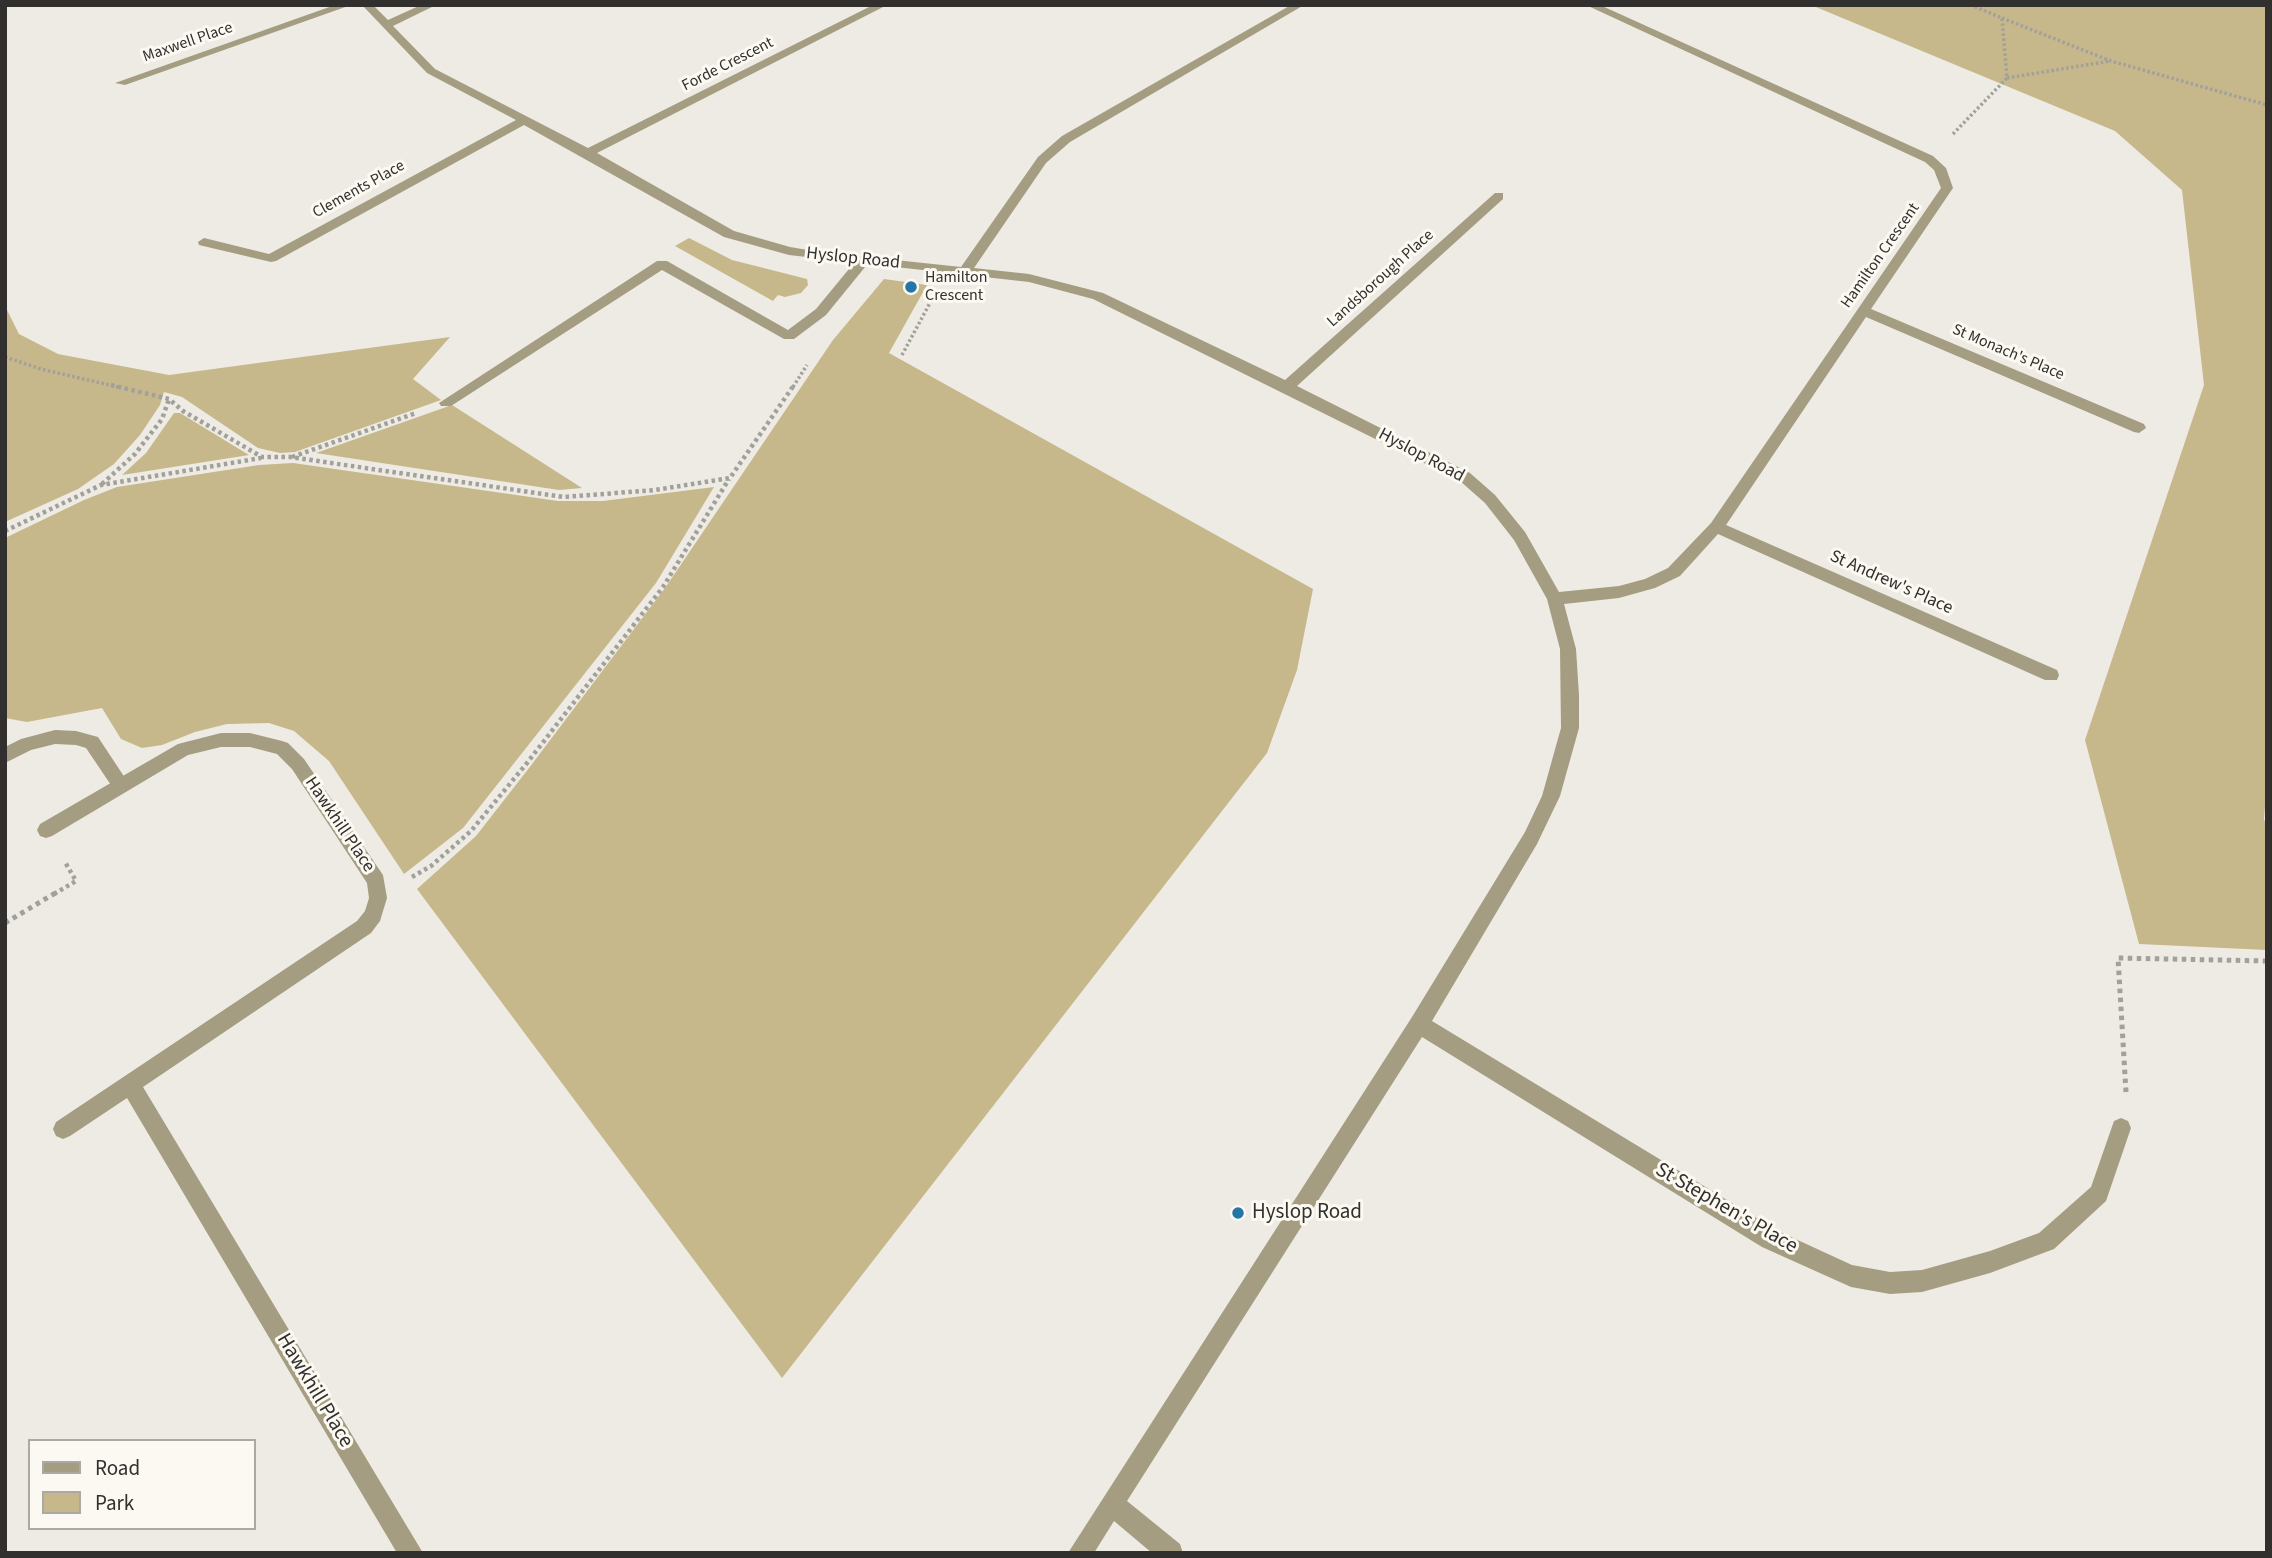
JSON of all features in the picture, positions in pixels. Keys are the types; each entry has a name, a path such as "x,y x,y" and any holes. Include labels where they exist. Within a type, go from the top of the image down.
{"street":[{"name":"Maxwell Place","path":"121,83 346,5"},
{"name":"Hyslop Road","path":"367,5 430,71 588,153 729,234 789,251 1029,278 1098,296 1287,387 1465,477 1490,499 1520,536 1555,599 1568,649 1571,695 1570,728 1552,796 1531,838 1419,1024 1080,1553"},
{"path":"386,25 431,5"},
{"name":"Forde Crescent","path":"588,153 883,5"},
{"path":"965,271 1042,160 1066,139 1298,5"},
{"path":"1591,5 1929,159"},
{"name":"Clements Place","path":"204,242 271,258 524,120"},
{"name":"Hamilton Crescent","path":"1555,599 1619,592 1649,584 1674,572 1716,527 1944,197 1947,188 1945,178 1940,168 1929,159"},
{"name":"Landsborough Place","path":"1287,387 1499,197"},
{"path":"446,403 662,264 789,335 821,312 863,261"},
{"name":"St Monach's Place","path":"1863,311 2139,428"},
{"name":"St Andrew's Place","path":"1716,527 2051,675"},
{"path":"5,755 27,744 55,737 92,742 121,786"},
{"name":"Hawkhill Place","path":"46,830 184,749 221,740 250,740 282,748 298,764 376,881 378,898"},
{"path":"63,1129 364,927 373,915 378,898"},
{"name":"St Stephen's Place","path":"1419,1024 1770,1239 1851,1276 1890,1283 1922,1282 1990,1262 2046,1241 2099,1194 2121,1128"},
{"name":"Hawkhill Place","path":"131,1085 411,1553"},
{"path":"1113,1505 1171,1553"}],"path":[{"path":"1971,5 2111,61 2267,105"},
{"path":"2002,18 2007,78"},
{"path":"1929,159 2007,78 2111,61"},
{"path":"902,355 949,270"},
{"path":"5,357 41,369 169,399 183,411 262,457"},
{"path":"378,898 431,866 471,831 663,587 730,478 811,359"},
{"path":"101,485 135,454 162,419 169,399"},
{"path":"290,457 446,403"},
{"path":"5,531 101,485 262,457 290,457 564,497 643,491 730,478"},
{"path":"2121,1128 2127,1089 2118,958 2267,961"}],"green space":[{"path":"1811,5 2267,5 2267,784 2264,819 2267,827 2267,950 2139,944 2085,740 2204,385 2182,190 2115,131"},
{"path":"689,238 732,260 807,279 808,285 801,293 785,297 778,295 773,301 675,246"},
{"path":"884,279 927,285 889,353 1313,589 1297,670 1267,753 782,1378 417,889 476,836 529,768 665,588 833,340"},
{"path":"5,306 19,334 58,354 169,375 450,337 413,379 441,400 295,452 280,453 258,448 182,397 164,392 160,405 140,435 114,464 78,489 5,522"},
{"path":"452,405 582,488 559,490 316,453"},
{"path":"174,413 180,413 249,455 122,475 146,453"},
{"path":"293,463 558,501 603,501 714,487 656,583 463,828 404,874 329,761 294,731 269,723 227,724 195,732 162,745 142,748 121,739 102,708 27,722 5,718 5,538 117,487 259,465"}],"place":[{"name":"Hamilton Crescent","path":"911,287"},
{"name":"Hyslop Road","path":"1238,1213"}]}
